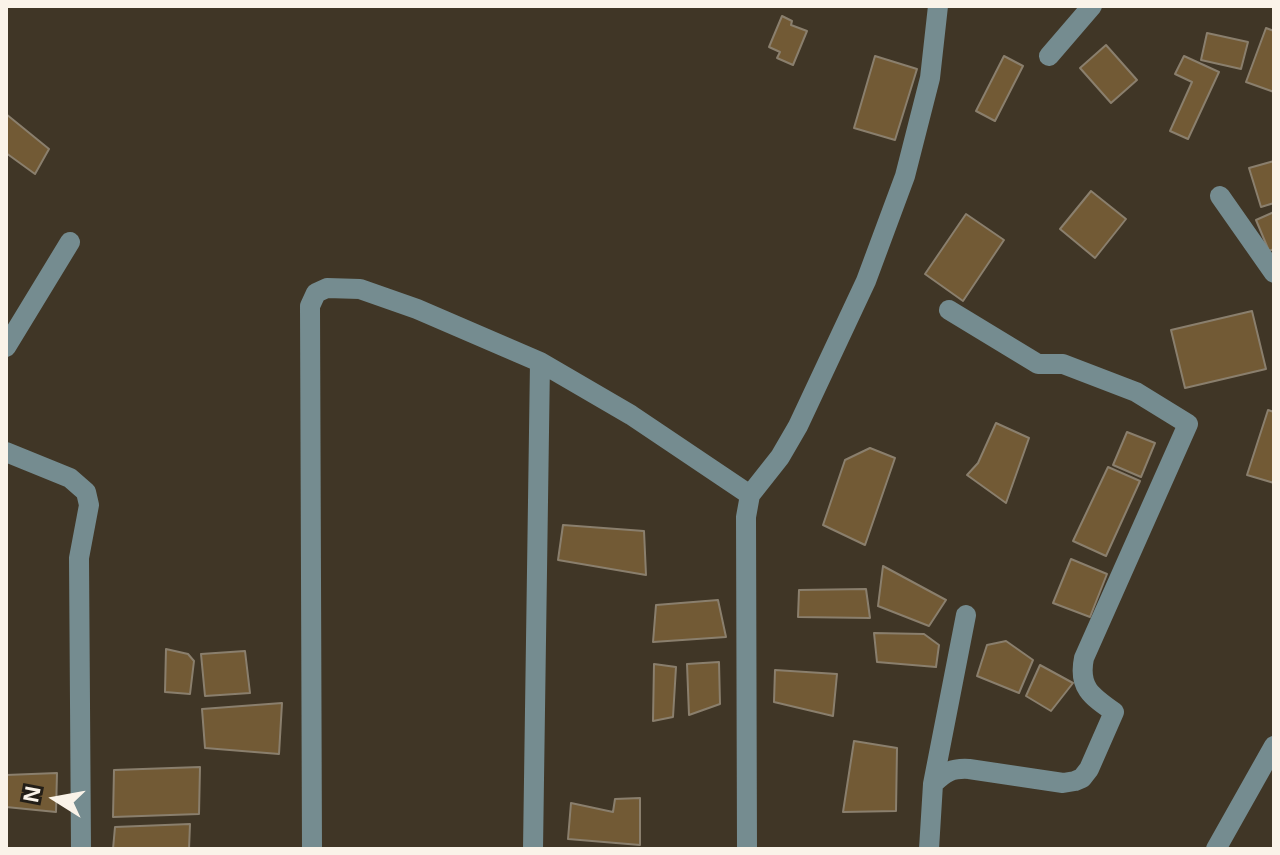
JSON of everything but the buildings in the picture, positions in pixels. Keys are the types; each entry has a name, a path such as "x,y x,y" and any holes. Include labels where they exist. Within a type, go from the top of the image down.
{"street":[{"path":"747,849 746,517 750,495 780,457 798,426 866,281 905,176 930,78 938,6"},
{"path":"1049,56 1092,6"},
{"path":"1220,196 1274,273"},
{"path":"6,347 70,242"},
{"path":"312,849 310,306 316,293 327,288 360,289 417,309 540,362 631,415 750,495"},
{"path":"933,784 954,768 1063,783 1082,778 1089,769 1114,712 1095,698 1084,684 1081,674 1084,658 1188,424 1136,392 1063,364 1038,364 949,310"},
{"path":"533,849 540,362"},
{"path":"6,452 70,478 86,492 89,505 79,558 81,849"},
{"path":"929,849 933,784 966,615"},
{"path":"1216,849 1274,746"}]}
